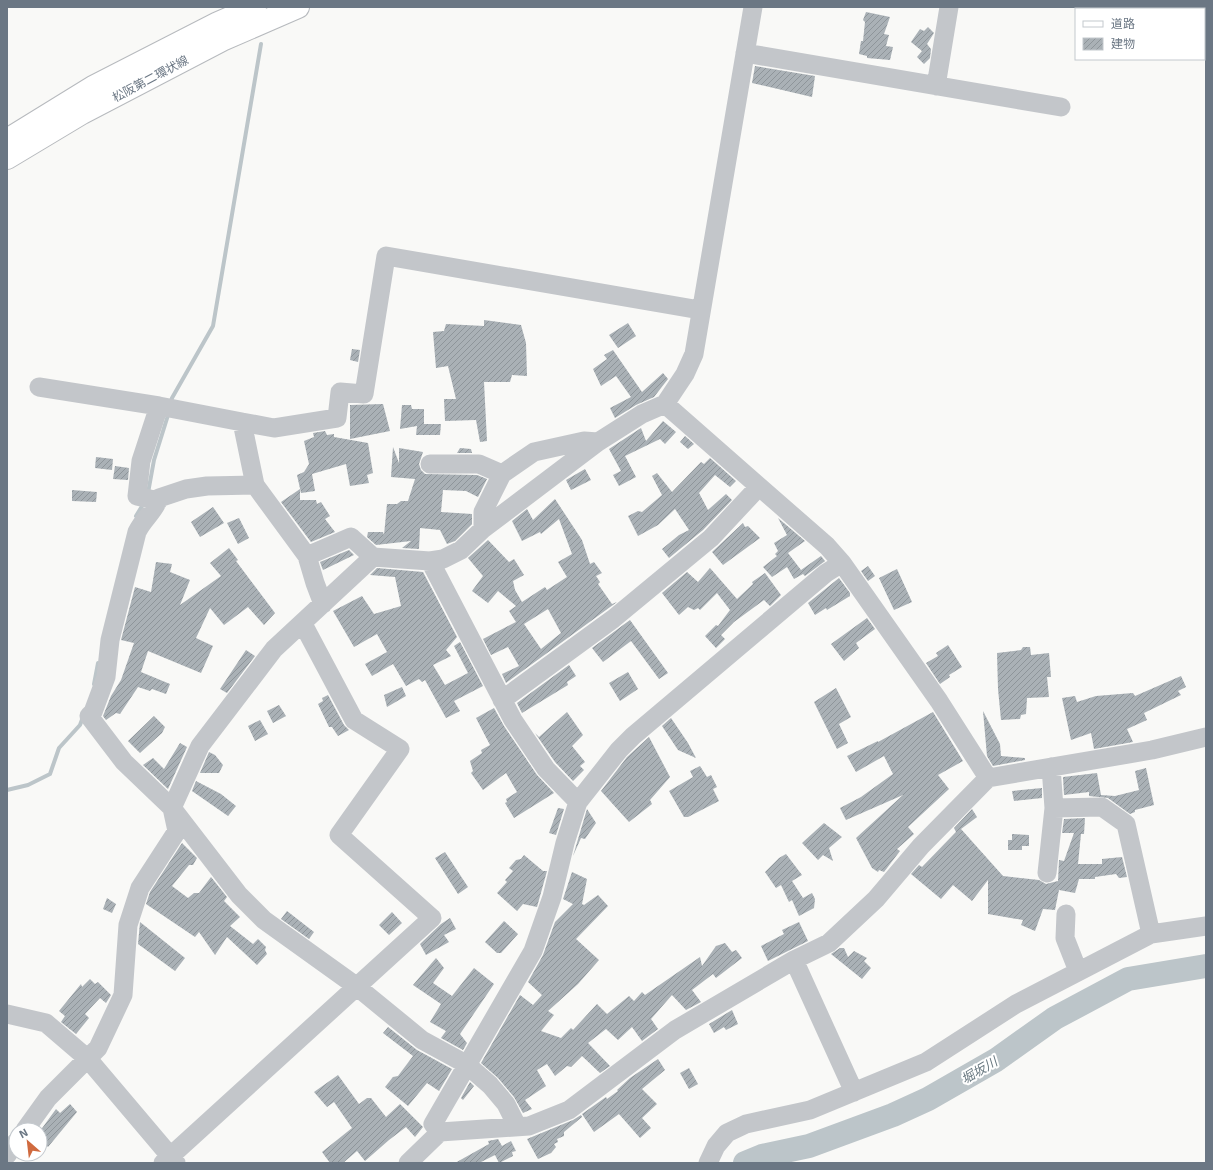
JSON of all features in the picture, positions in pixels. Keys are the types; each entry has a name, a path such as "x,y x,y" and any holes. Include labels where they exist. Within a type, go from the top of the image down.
{"main road":[{"name":"松阪第二環状線","path":"7,140 93,87 218,23 255,7"},
{"name":"松阪第二環状線","path":"7,158 82,113 215,44 298,7"}],"street":[{"path":"307,556 351,537 373,557 430,561 442,559 461,550 483,529 598,442 642,414 665,404 685,374 694,354 700,310 753,7"},
{"path":"936,86 948,7"},
{"path":"745,53 1061,107"},
{"path":"39,387 166,407 274,428 337,418 340,392 364,394 386,256 700,310"},
{"path":"665,404 827,546 842,564 939,702 988,778"},
{"path":"166,407 141,461 154,509 145,517 137,532 110,640 106,677 93,712 89,716 124,762 172,808 239,894 264,920 356,986 422,1040 466,1064 490,1085 506,1104 518,1126"},
{"path":"242,422 256,485 307,556 314,583 323,604"},
{"path":"483,529 483,512 502,474 534,452 584,441 598,442"},
{"path":"430,464 479,464 502,474"},
{"path":"151,499 159,498 186,489 207,486 256,485"},
{"path":"502,700 612,620 711,538 753,493 757,485"},
{"path":"31,1122 48,1098 98,1048 123,994 128,925 140,888 178,831 172,808 200,746 274,649 303,624 373,557"},
{"path":"430,561 513,720 546,769 578,802"},
{"path":"440,1132 433,1124 532,951 552,897 565,843 578,802 619,750 633,736 826,573 842,564"},
{"path":"7,1014 46,1023 88,1059 170,1161 356,986 365,981 432,918 339,835 400,749 354,720 303,624"},
{"path":"408,1163 440,1132 529,1126 569,1110 675,1030 794,960 830,942 876,899 921,846 988,778 1152,750 1206,737"},
{"path":"1047,873 1054,808 1051,767"},
{"path":"1054,808 1102,807 1126,824 1150,934"},
{"path":"1066,914 1065,938 1078,971"},
{"path":"708,1163 716,1146 727,1133 746,1124 810,1110 926,1062 1016,1004 1150,934 1206,926"},
{"path":"794,960 854,1092"}],"building":[{"path":"866,12 890,17 884,34 889,35 886,46 893,47 890,60 867,58 867,56 859,54 861,41 863,41 865,22 863,20"},
{"path":"928,27 934,33 927,44 931,49 930,58 924,64 917,57 922,51 911,42 920,29 924,31"},
{"path":"755,66 815,76 812,97 752,83"},
{"path":"484,320 521,325 526,343 527,376 512,375 510,382 484,382 487,441 480,442 476,420 445,421 444,399 456,399 448,366 436,368 433,332 444,331 446,324 484,326"},
{"path":"628,323 636,336 618,348 609,335"},
{"path":"352,349 360,350 358,362 350,360"},
{"path":"613,350 642,392 663,373 668,379 654,397 636,405 615,418 610,408 631,397 616,376 601,386 593,369 607,359 604,355"},
{"path":"383,404 390,431 350,439 350,405"},
{"path":"402,405 411,405 412,409 424,409 424,424 441,424 440,435 416,435 417,426 400,429"},
{"path":"663,421 676,432 665,444 660,439 625,456 636,477 619,486 613,475 621,471 609,449 641,428 646,441"},
{"path":"325,431 327,435 334,434 334,437 368,443 373,473 367,475 369,483 350,486 346,464 312,474 315,491 301,493 297,475 304,472 309,464 304,441 314,437 313,433"},
{"path":"685,436 694,444 688,449 680,442"},
{"path":"393,447 399,463 399,448 423,452 419,464 421,470 425,474 477,475 487,479 478,497 466,491 443,490 441,512 472,514 472,524 455,541 447,544 440,530 420,528 419,549 402,548 411,541 376,545 367,537 368,532 383,532 384,535 387,504 397,504 401,501 408,501 415,479 391,477"},
{"path":"460,448 471,449 472,453 457,453"},
{"path":"96,457 113,459 112,470 95,468"},
{"path":"710,458 736,481 730,487 715,475 699,493 708,510 726,494 732,500 703,530 669,558 662,549 679,535 689,530 675,509 658,525 638,536 628,516 638,511 642,512 662,495 652,476 657,473 672,492 701,462 704,464"},
{"path":"115,466 129,468 128,480 113,479"},
{"path":"585,469 591,480 571,490 566,480"},
{"path":"300,489 300,500 316,500 317,504 321,502 330,516 325,519 335,532 311,542 281,502"},
{"path":"72,490 97,492 96,502 72,501"},
{"path":"555,499 582,540 590,564 594,562 602,573 596,576 600,582 598,584 612,604 617,602 506,683 502,674 519,666 508,647 491,655 483,639 516,622 509,611 516,606 498,591 488,603 472,591 483,576 468,558 488,540 509,562 514,559 524,575 513,581 515,590 522,602 545,587 547,590 567,577 558,562 572,554 559,519 541,534 540,532 522,541 512,521 527,509 533,520","holes":["548,609 561,633 541,649 524,624"]},
{"path":"213,507 224,523 200,537 191,522"},
{"path":"239,518 249,538 238,544 227,523"},
{"path":"778,518 805,541 788,553 801,570 821,556 825,561 805,576 803,574 794,579 787,567 772,577 763,567 777,556 775,554 778,551 774,543 787,535"},
{"path":"743,523 745,527 748,526 760,538 723,565 712,552"},
{"path":"229,548 238,560 236,561 275,613 264,625 248,607 224,625 210,608 196,638 213,646 201,673 148,651 141,672 170,684 166,694 152,689 150,691 138,687 120,714 116,713 106,720 103,716 111,696 121,680 134,643 121,640 135,587 151,592 156,562 172,564 170,572 190,580 180,605 221,576 210,563"},
{"path":"349,550 354,555 323,570 320,562"},
{"path":"868,566 875,576 868,581 861,571"},
{"path":"377,568 423,572 457,637 446,650 451,656 433,665 445,685 468,673 454,646 460,642 483,686 454,701 460,711 446,718 425,680 422,682 419,679 406,686 393,664 372,676 365,664 387,652 377,634 354,647 333,611 362,596 374,614 401,606 395,577 370,575"},
{"path":"710,568 737,599 753,584 752,582 765,573 781,595 770,606 764,600 734,622 721,635 725,639 716,648 705,636 716,625 718,626 730,610 717,593 700,610 698,608 694,610 688,607 679,615 662,593 687,572 698,582"},
{"path":"897,569 912,602 894,610 879,578"},
{"path":"839,578 850,593 850,596 827,610 826,608 815,615 808,603"},
{"path":"867,618 875,629 856,643 859,648 844,661 831,644"},
{"path":"630,620 668,673 659,679 631,641 603,662 592,648"},
{"path":"948,645 962,667 949,675 950,677 940,684 926,663 938,656 936,653"},
{"path":"1023,647 1030,647 1031,655 1049,653 1051,677 1047,677 1049,697 1027,698 1026,714 1021,715 1020,719 1001,720 997,653 1021,650"},
{"path":"246,650 255,656 227,693 220,689"},
{"path":"569,665 576,676 567,682 568,685 522,713 517,703"},
{"path":"628,672 638,689 620,701 609,683"},
{"path":"1181,676 1186,687 1178,691 1181,695 1144,713 1147,720 1127,729 1133,742 1094,749 1091,733 1071,740 1062,698 1075,696 1077,702 1096,696 1133,693 1135,696"},
{"path":"402,687 406,696 387,707 384,695"},
{"path":"836,688 851,717 839,724 848,743 837,749 814,702"},
{"path":"328,695 344,725 349,730 338,736 332,727 329,727 318,704 323,701 322,698"},
{"path":"279,705 286,716 273,723 267,711"},
{"path":"494,708 504,726 537,775 554,793 514,818 505,803 507,802 506,799 517,792 506,773 483,790 471,773 473,771 470,761 482,753 481,750 490,745 476,718"},
{"path":"983,711 1000,744 1001,756 1025,758 1025,760 993,766 987,756"},
{"path":"567,712 583,735 572,746 585,762 580,766 584,770 573,781 555,762 535,733 539,737"},
{"path":"933,712 963,761 938,775 949,789 908,827 914,834 897,849 900,851 884,872 879,870 878,872 872,868 856,838 903,795 846,820 840,808 861,797 893,774 884,756 856,772 847,756 878,742"},
{"path":"154,716 165,727 162,733 140,753 128,741"},
{"path":"671,718 696,758 678,750 662,726"},
{"path":"260,720 268,734 255,741 248,726"},
{"path":"649,737 670,777 650,800 652,804 629,822 601,791 627,757"},
{"path":"180,743 187,747 168,789 143,765 153,758 164,769"},
{"path":"209,752 215,755 223,765 219,773 200,773"},
{"path":"700,766 707,777 711,775 717,787 713,789 719,801 688,817 684,817 669,791 693,777 690,771"},
{"path":"1146,768 1154,805 1135,810 1135,812 1130,814 1108,798 1089,796 1089,792 1064,795 1063,777 1097,773 1101,795 1115,796 1139,790 1135,771"},
{"path":"196,781 221,794 236,806 228,816 192,791"},
{"path":"1042,788 1042,798 1014,801 1012,791"},
{"path":"558,808 564,809 556,835 549,833"},
{"path":"587,809 596,823 585,839 581,838 573,856"},
{"path":"972,809 977,817 961,829 1003,876 1039,880 1046,884 1058,881 1059,860 1064,861 1074,833 1062,833 1064,819 1085,818 1084,834 1081,834 1078,864 1102,864 1102,859 1122,857 1127,877 1119,878 1116,874 1095,877 1095,879 1079,879 1075,893 1059,890 1055,910 1043,909 1035,931 1021,925 1023,920 988,914 988,880 972,901 953,885 941,899 911,874 919,865 922,867 956,832 954,828"},
{"path":"824,823 842,837 829,848 833,861 823,855 818,860 802,843"},
{"path":"1012,834 1029,835 1029,846 1022,846 1022,850 1008,850 1008,840 1012,840"},
{"path":"182,843 197,858 193,865 189,865 172,886 188,898 194,893 199,893 211,877 227,897 224,901 240,917 230,926 253,944 258,939 266,947 265,950 267,954 257,965 227,937 215,955 199,932 195,937 146,904 150,892"},
{"path":"445,852 468,887 458,894 435,858"},
{"path":"786,854 802,875 792,881 803,898 812,893 815,899 814,908 799,916 792,900 789,902 781,885 776,888 765,872 779,858"},
{"path":"524,855 543,871 547,871 537,907 523,904 517,911 497,893 507,882 505,880 513,871 509,868 516,860 521,859"},
{"path":"572,872 587,879 582,904 584,905 598,895 608,906 576,939 599,960 578,984 548,1011 554,1015 541,1031 561,1038 571,1028 573,1030 597,1004 607,1014 629,996 634,1001 642,992 645,995 700,957 702,966 716,946 725,943 732,952 736,950 742,958 716,978 713,974 692,990 701,1002 686,1010 672,995 651,1019 658,1029 642,1041 632,1027 618,1040 606,1029 588,1043 610,1066 600,1073 582,1056 571,1067 567,1066 555,1076 547,1064 537,1070 546,1086 525,1100 532,1109 523,1113 514,1097 498,1078 481,1063 520,995 533,1005 542,995 528,982 543,955 555,922 573,904 563,899"},
{"path":"107,898 116,904 112,913 103,909"},
{"path":"287,911 314,932 309,939 281,919"},
{"path":"392,912 402,923 389,935 379,925"},
{"path":"450,918 456,929 444,935 449,942 426,955 420,944 441,924"},
{"path":"504,921 518,934 501,953 497,953 485,942"},
{"path":"140,922 185,958 175,971 138,944"},
{"path":"799,922 808,941 768,961 761,946 784,934 782,930"},
{"path":"840,948 844,948 848,957 854,951 867,958 864,961 871,968 862,979 831,954"},
{"path":"436,958 444,968 433,983 452,996 474,968 494,984 460,1034 467,1043 463,1050 441,1038 446,1031 430,1022 441,1004 413,985"},
{"path":"90,979 95,984 98,982 111,995 106,1003 100,998 85,1014 89,1018 76,1034 61,1022 65,1016 59,1011 81,984 82,987"},
{"path":"732,1010 738,1024 726,1030 724,1027 714,1033 709,1024"},
{"path":"388,1027 417,1050 452,1069 439,1091 427,1083 408,1106 385,1087 393,1077 398,1076 413,1056 383,1033"},
{"path":"658,1059 665,1070 642,1089 657,1104 642,1118 651,1128 640,1138 619,1114 594,1132 582,1114 606,1097 607,1099 618,1091 617,1090 630,1078"},
{"path":"689,1068 698,1084 689,1089 680,1073"},
{"path":"338,1075 359,1104 367,1098 371,1098 386,1117 400,1104 423,1127 415,1137 406,1127 365,1161 357,1151 343,1163 330,1163 322,1152 352,1128 334,1102 327,1107 314,1092"},
{"path":"470,1082 474,1086 463,1100 461,1098"},
{"path":"70,1104 77,1112 48,1147 48,1122 47,1122 56,1109 60,1113"},
{"path":"581,1115 582,1117 564,1132 564,1136 557,1139 558,1142 554,1144 556,1147 551,1153 538,1159 527,1139 573,1120"},
{"path":"498,1139 502,1146 511,1141 516,1151 512,1152 513,1156 499,1163 495,1155 479,1163 455,1163 489,1144 488,1141"}],"waterway":[{"path":"170,404 213,326 261,44"},
{"path":"148,493 154,460 169,412"},
{"path":"136,516 144,503"},
{"path":"94,684 98,663"},
{"path":"7,790 28,785 50,774 59,748 80,725 83,717"},
{"name":"堀坂川","path":"745,1163 762,1156 809,1146 893,1115 928,1099 996,1060 1055,1018 1128,979 1206,966"}]}
